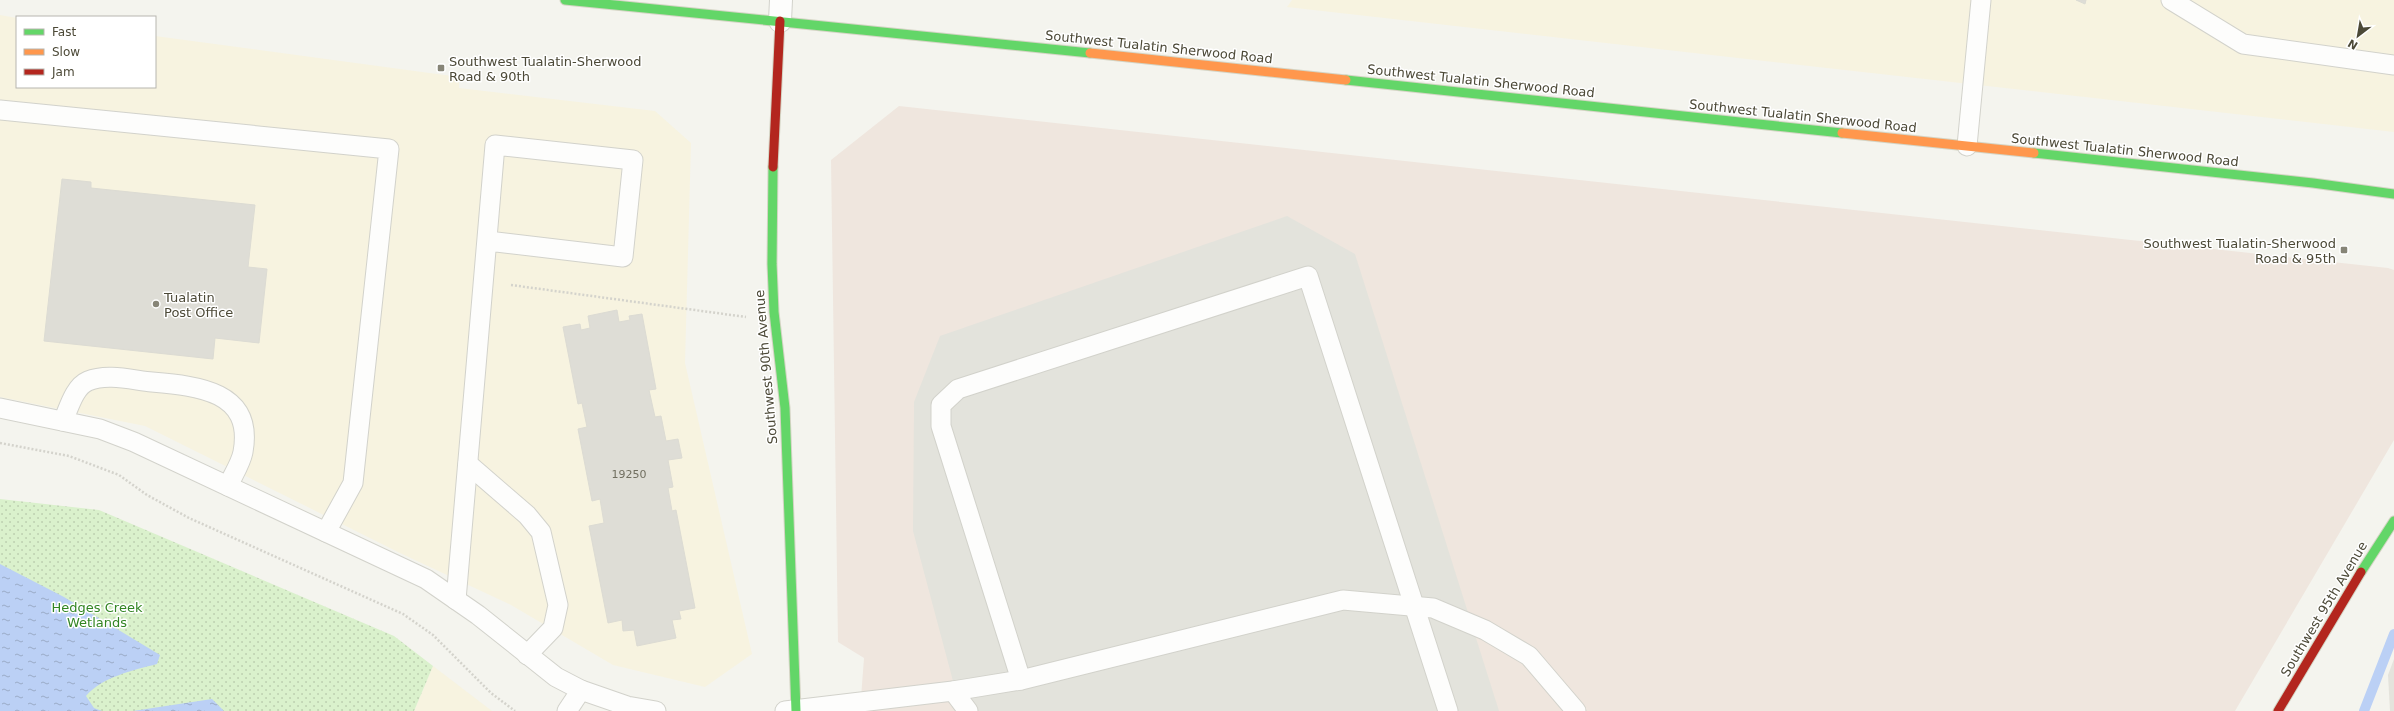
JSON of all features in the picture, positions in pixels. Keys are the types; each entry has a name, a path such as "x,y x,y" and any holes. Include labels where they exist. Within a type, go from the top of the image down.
{"main road":[{"name":"Southwest Tualatin Sherwood Road","path":"565,0 780,21 1967,146 2394,194"},
{"name":"Southwest 90th Avenue","path":"780,21 771,280 777,364 785,408 792,711"},
{"name":"Southwest 95th Avenue","path":"2278,711 2378,544 2394,521"}],"street":[{"path":"780,21 781,0"}],"lane":[{"path":"1967,146 1981,0"},
{"path":"2171,0 2243,44 2394,65"},
{"path":"0,110 389,149 353,483 326,532"},
{"path":"456,600 488,241 495,145 634,160 624,257 488,241"},
{"path":"1021,680 941,426 941,405 958,389 1308,276 1448,711"},
{"path":"63,421 75,394 87,381 102,377 186,385 217,394 234,405 244,426 242,453 228,486"},
{"path":"0,408 100,428 134,442 426,579 456,600 556,677 580,690 627,706 656,711"},
{"path":"468,464 527,515 541,532 558,605 553,628 527,655"},
{"path":"792,711 953,691 1021,680 1343,600 1433,608 1485,630 1529,656 1576,711"},
{"path":"567,711 580,690"},
{"path":"953,691 968,711"}],"path":[{"path":"484,281 774,320"},
{"path":"0,443 69,456 119,475 147,495 189,518 403,614 433,635 491,693 515,711"}],"shaded area":[{"path":"1292,0 2394,0 2394,132 1287,7"},
{"path":"0,15 16,18 16,88 156,88 156,36 459,77 459,88 655,111 691,143 685,363 752,654 705,687 613,665 511,605 400,553 145,426 0,397"},
{"path":"899,106 2388,268 2394,270 2394,440 2235,711 860,711 864,658 838,642 831,160"},
{"path":"1287,216 1355,254 1499,711 961,711 913,531 914,402 940,336"},
{"path":"2394,659 2394,711 2390,711 2388,675"},
{"path":"433,666 492,711 414,711"}],"green space":[{"name":"Hedges Creek Wetlands","path":"0,499 99,510 394,636 433,666 414,711 0,711"}],"water":[{"path":"0,564 64,597 160,655 157,664 119,675 109,679 93,689 86,696 94,708 102,711 0,711"},
{"path":"212,699 224,711 133,711"}],"building":[{"path":"2076,0 2086,0 2085,4"},
{"name":"Tualatin Post Office","path":"62,179 91,182 91,188 255,205 248,267 267,269 259,343 215,338 213,359 44,341"},
{"path":"617,310 619,322 630,320 629,316 642,314 656,389 649,390 655,417 661,416 666,441 678,439 682,458 668,460 673,487 668,488 672,511 676,510 695,608 679,611 681,619 672,620 676,638 637,646 634,630 623,631 622,620 608,623 589,526 604,523 600,499 592,501 578,429 587,427 582,403 578,404 563,327 580,324 581,330 590,328 588,316"}],"waterway":[{"path":"2364,711 2394,634"}],"traffic: fast":[{"path":"565,0 1090,53"},
{"path":"1346,80 1842,133"},
{"path":"2034,153 2313,183 2394,194"},
{"path":"773,167 772,264 774,312 785,408 796,711"},
{"path":"2361,572 2394,521"}],"traffic: slow":[{"path":"1090,53 1346,80"},
{"path":"1842,133 2034,153"}],"traffic: jam":[{"path":"773,167 780,21"},
{"path":"2278,711 2361,572"}],"place":[{"name":"Southwest Tualatin-Sherwood Road & 90th","path":"441,68"},
{"name":"Southwest Tualatin-Sherwood Road & 95th","path":"2344,250"},
{"name":"Tualatin Post Office","path":"156,304"}]}
